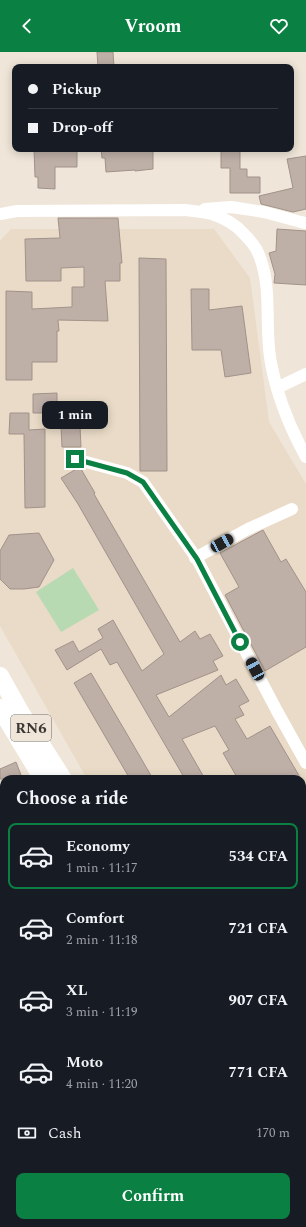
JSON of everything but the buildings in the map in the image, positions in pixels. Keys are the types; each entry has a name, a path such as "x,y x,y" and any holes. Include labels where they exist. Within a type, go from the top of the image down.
{"highway":[{"name":"RN6","path":"0,676 19,710 60,775"},
{"name":"RN6","path":"0,708 41,775"}],"street":[{"path":"0,214 17,211 185,210 231,207 264,212 306,222"},
{"path":"185,210 212,214 226,220 238,228 251,241 259,255 266,282 271,363 277,388 294,436 306,457"},
{"path":"277,388 306,374"},
{"path":"75,459 127,473 143,482 196,558 306,763"},
{"path":"196,558 248,529 292,508"}],"shaded area":[{"path":"11,229 214,229 250,278 269,422 306,484 306,775 85,775 0,626 0,241"}],"green space":[{"path":"73,568 99,610 61,632 36,592"}],"route":[{"path":"75,459 127,473 143,482 197,559 240,642"}]}
